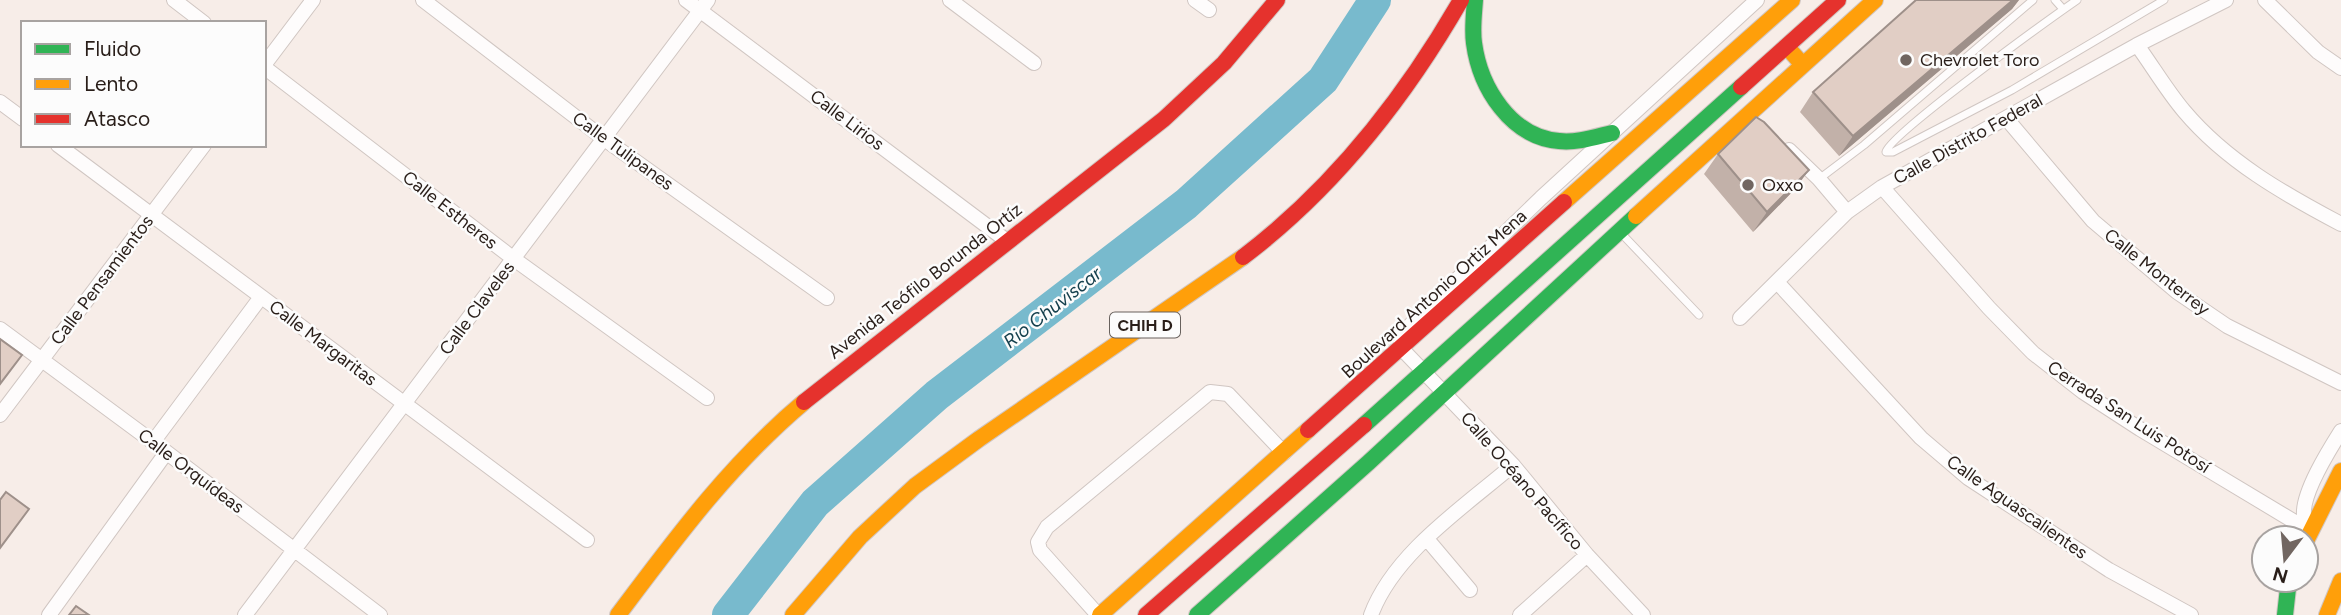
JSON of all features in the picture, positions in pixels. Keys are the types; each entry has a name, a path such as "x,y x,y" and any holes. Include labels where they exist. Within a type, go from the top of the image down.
{"main road":[{"name":"Avenida Teófilo Borunda Ortíz","path":"618,615 722,481 764,437 808,397 1139,140 1202,87 1244,44 1277,0"},
{"name":"CHIH D","path":"793,615 840,559 885,512 953,456 1208,282 1252,250 1300,209 1348,162 1380,125 1413,81 1461,0"},
{"path":"1475,0 1475,48 1483,77 1501,110 1528,133 1556,141 1580,140 1612,133"},
{"name":"Boulevard Antonio Ortiz Mena","path":"1099,615 1792,0"},
{"path":"1146,615 1424,373 1838,0"},
{"path":"1197,615 1620,232 1754,118 1802,64 1875,0"},
{"path":"1787,47 1802,64"},
{"path":"2314,524 2341,471"},
{"path":"2328,615 2341,581"},
{"path":"2282,615 2287,594"}],"street":[{"path":"173,0 201,21"},
{"path":"266,63 313,0"},
{"name":"Calle Tulipanes","path":"423,0 603,138 827,298"},
{"name":"Calle Lirios","path":"686,0 704,5 1007,241"},
{"path":"950,0 1034,63"},
{"path":"1195,0 1209,10"},
{"path":"1401,348 1404,333 1414,321 1757,0"},
{"name":"Calle Distrito Federal","path":"1740,318 1847,212 1882,187 2137,45 2225,0"},
{"path":"2265,0 2318,52 2341,68"},
{"name":"Calle Claveles","path":"245,615 704,5"},
{"path":"2137,45 2184,112 2230,156 2278,189 2341,224"},
{"name":"Calle Estheres","path":"266,68 514,259 707,398"},
{"path":"1734,95 1754,118"},
{"path":"0,102 21,118"},
{"name":"Calle Monterrey","path":"2006,118 2093,220 2177,292 2227,326 2341,383"},
{"path":"1779,141 1819,179 1847,212"},
{"name":"Calle Margaritas","path":"61,147 587,540"},
{"name":"Calle Pensamientos","path":"0,415 203,147"},
{"name":"Cerrada San Luis Potosí","path":"1882,187 1989,308 2033,353 2083,392 2289,524"},
{"name":"Calle Aguascalientes","path":"1777,282 1921,438 1968,478 2109,570 2191,615"},
{"path":"153,442 261,297"},
{"name":"Calle Orquídeas","path":"0,330 153,442 380,615"},
{"name":"Calle Océano Pacífico","path":"1401,348 1513,466 1587,555 1643,615"},
{"path":"1099,615 1040,550 1038,542 1046,527 1210,392 1228,394 1284,453"},
{"path":"2306,524 2305,504 2341,431"},
{"path":"48,615 166,453"},
{"path":"1371,615 1384,587 1402,564 1427,539 1513,466"},
{"path":"1427,539 1469,590"},
{"path":"1520,615 1587,555"}],"lane":[{"path":"1819,179 1864,145 2033,0"},
{"path":"2056,0 2063,9"},
{"path":"2077,0 2013,46 1914,124 1888,145 1886,152 1892,152 2012,90 2164,0"},
{"path":"1620,232 1699,315"}],"building":[{"name":"Chevrolet Toro","path":"1916,0 2013,0 1853,136 1813,92"},
{"path":"1756,117 1764,122 1809,170 1767,212 1718,154"},
{"path":"0,339 22,355 0,384"},
{"path":"6,492 29,509 0,548 0,500"},
{"path":"76,606 89,615 69,615"}],"waterway":[{"name":"Rio Chuviscar","path":"728,615 815,503 937,395 1186,204 1323,80 1375,0"}],"traffic: fast":[{"path":"1475,0 1473,32 1477,60 1491,93 1513,120 1526,130 1559,141 1612,133"},
{"path":"1364,425 1741,87"},
{"path":"1197,615 1368,463 1636,216"},
{"path":"2285,615 2287,594"}],"traffic: slow":[{"path":"1564,202 1792,0"},
{"path":"1636,216 1875,0"},
{"path":"1787,47 1802,64"},
{"path":"793,615 860,537 915,486 1243,257"},
{"path":"618,615 682,531 728,477 804,402"},
{"path":"1100,615 1308,430"},
{"path":"2314,524 2341,471"},
{"path":"2327,615 2341,581"}],"traffic: jam":[{"path":"804,402 1164,119 1224,63 1277,0"},
{"path":"1243,257 1307,202 1365,140 1416,72 1461,0"},
{"path":"1741,87 1838,0"},
{"path":"1308,430 1564,202"},
{"path":"1146,615 1364,425"}],"place":[{"name":"Chevrolet Toro","path":"1906,60"},
{"name":"Oxxo","path":"1748,185"}]}
